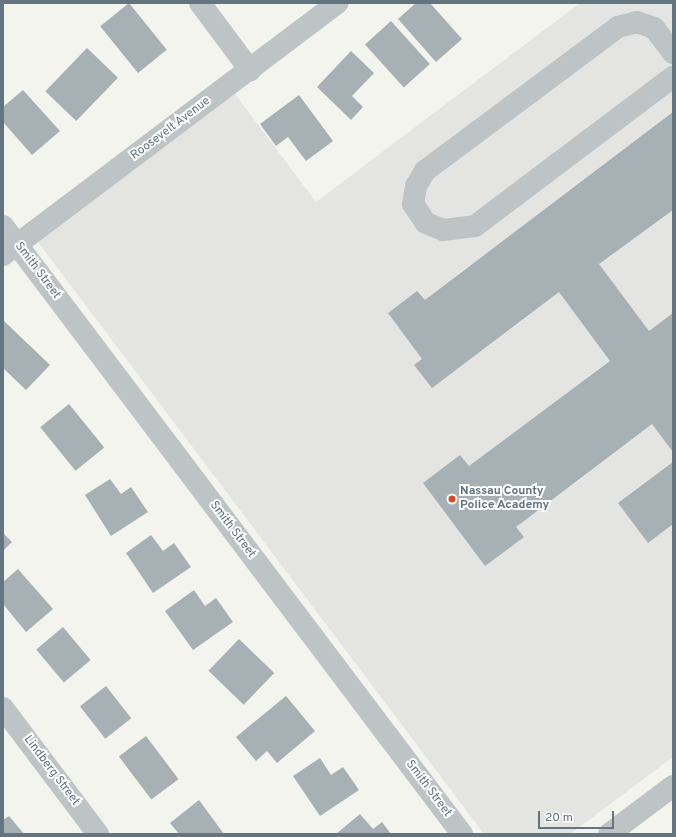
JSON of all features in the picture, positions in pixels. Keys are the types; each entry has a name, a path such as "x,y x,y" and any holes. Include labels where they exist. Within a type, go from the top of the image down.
{"street":[{"path":"200,3 250,70"},
{"name":"Roosevelt Avenue","path":"10,250 338,3"},
{"path":"673,53 654,28 637,22 618,27 425,171 416,186 413,204 426,222 443,230 475,226 673,77"},
{"name":"Smith Street","path":"3,226 10,250 462,834"},
{"name":"Lindberg Street","path":"3,708 98,834"},
{"path":"609,834 673,786"}],"shaded area":[{"name":"Nassau County Police Academy","path":"580,3 673,3 673,757 570,834 484,834 38,242 235,94 316,202"}],"building":[{"path":"129,3 167,50 138,73 100,26"},
{"path":"416,3 430,3 462,39 436,62 398,19"},
{"path":"391,21 430,64 404,88 365,44"},
{"path":"87,48 118,78 76,121 45,91"},
{"path":"351,51 374,73 352,96 363,107 351,120 317,87"},
{"path":"23,90 60,131 32,155 3,122 3,107"},
{"path":"299,95 333,141 306,161 288,137 276,146 260,124"},
{"name":"Nassau County Police Academy","path":"673,112 673,210 599,264 649,331 673,313 673,452 652,424 516,527 524,537 485,566 423,483 460,455 469,466 610,361 559,292 432,388 414,365 422,359 388,313 417,291 425,300"},
{"path":"3,320 50,365 26,390 3,368"},
{"path":"69,404 104,448 75,471 40,427"},
{"path":"673,462 673,524 648,543 618,503"},
{"path":"110,479 121,494 131,487 148,512 111,536 85,495"},
{"path":"3,533 12,542 3,551"},
{"path":"151,535 163,551 174,543 191,567 153,593 126,553"},
{"path":"18,569 53,609 26,632 3,604 3,582"},
{"path":"194,590 205,606 216,598 233,622 193,650 165,611"},
{"path":"63,627 91,660 64,682 36,649"},
{"path":"239,639 274,673 244,705 208,671"},
{"path":"106,686 131,718 105,739 80,706"},
{"path":"286,696 315,731 277,763 267,751 256,761 236,737"},
{"path":"146,736 178,779 151,800 119,756"},
{"path":"320,758 331,775 343,767 359,790 320,816 293,776"},
{"path":"199,800 224,834 179,834 170,823"},
{"path":"360,814 373,829 382,822 391,834 336,834"},
{"path":"9,816 24,834 3,834 3,820"}],"place":[{"name":"Nassau County Police Academy","path":"452,499"}]}
